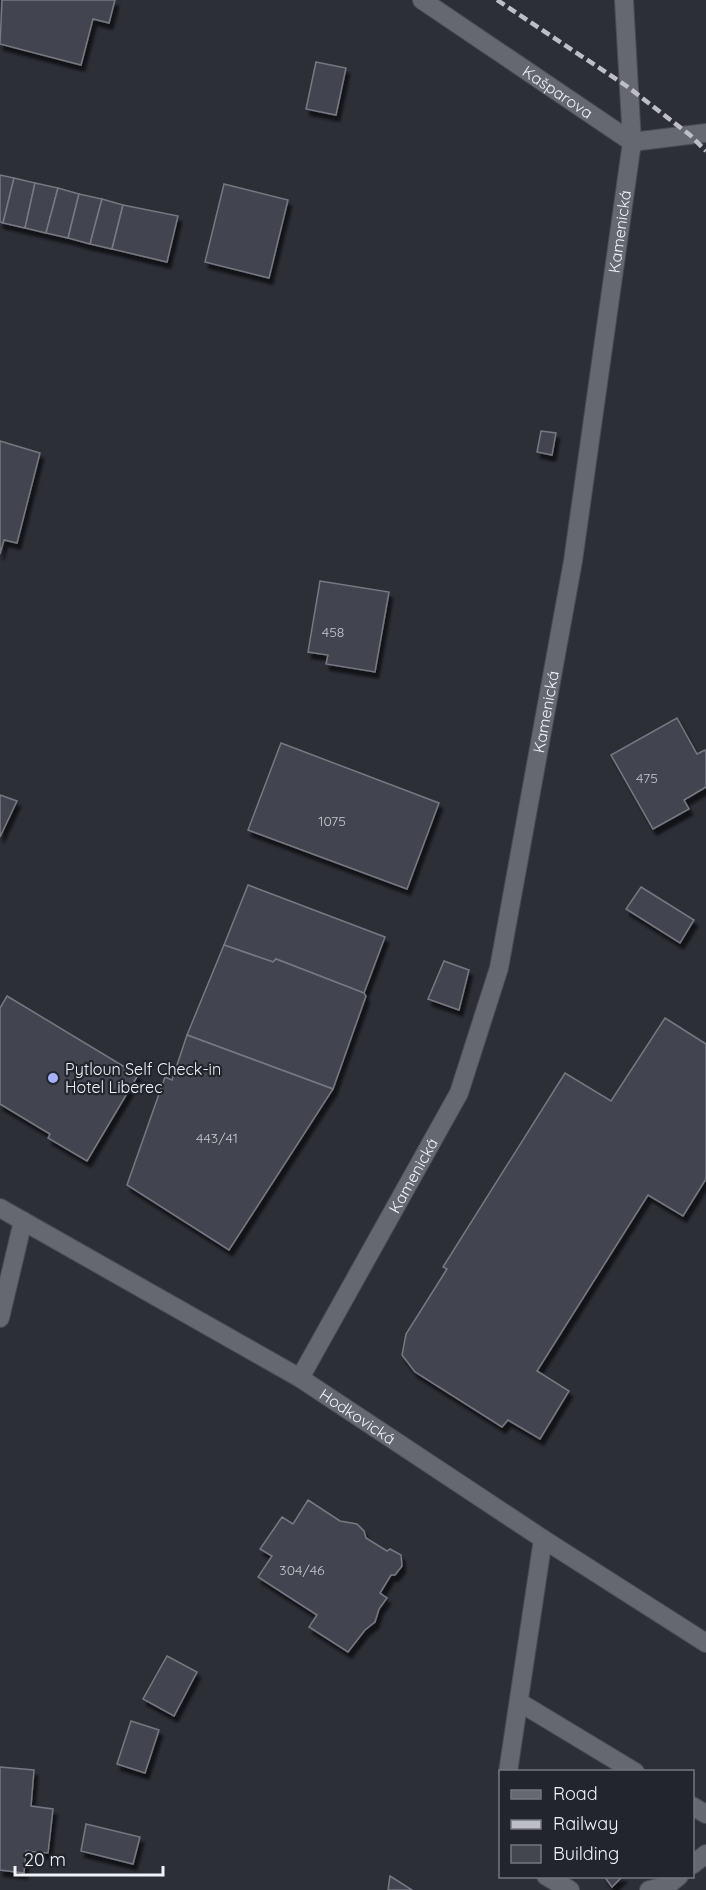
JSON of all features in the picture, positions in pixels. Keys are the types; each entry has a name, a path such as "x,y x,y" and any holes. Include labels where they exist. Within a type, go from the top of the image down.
{"street":[{"name":"Kašparova","path":"422,0 632,142"},
{"name":"Kamenická","path":"300,1378 459,1093 499,968 573,561 632,142 624,0"},
{"path":"632,142 706,134"},
{"name":"Hodkovická","path":"0,1208 300,1378 543,1539 706,1642"},
{"path":"0,1318 23,1221"},
{"path":"508,1770 543,1539"},
{"path":"519,1702 632,1770"},
{"path":"694,1864 706,1854"},
{"path":"549,1878 570,1890"},
{"path":"650,1890 668,1886 677,1878"}],"building":[{"path":"2,0 115,0 109,23 93,19 81,65 0,44"},
{"path":"316,62 346,68 336,115 306,109"},
{"path":"0,175 14,178 3,223 0,222"},
{"path":"14,178 35,183 25,228 3,223"},
{"path":"35,183 58,188 46,233 25,228"},
{"path":"224,184 288,200 269,278 205,262"},
{"path":"58,188 79,194 68,238 46,233"},
{"path":"79,194 102,199 90,244 68,238"},
{"path":"102,199 123,205 112,249 90,244"},
{"path":"123,205 178,216 167,262 112,249"},
{"path":"541,431 556,433 552,455 537,452"},
{"path":"0,441 40,453 17,543 4,540 0,554"},
{"path":"320,581 389,592 375,672 326,664 328,655 308,652"},
{"path":"677,718 697,754 705,750 706,752 706,787 684,800 689,809 653,829 611,755"},
{"path":"281,743 439,803 407,889 248,830"},
{"path":"0,795 17,801 0,837"},
{"path":"248,885 385,937 364,993 276,959 273,962 224,945"},
{"path":"641,887 694,920 680,943 626,909"},
{"path":"224,945 273,962 276,959 364,993 366,996 333,1089 187,1035"},
{"path":"444,961 469,970 459,1010 428,999"},
{"path":"7,996 138,1075 87,1161 48,1138 50,1134 0,1104 0,1008"},
{"path":"665,1018 706,1044 706,1179 683,1216 648,1195 537,1371 569,1391 540,1439 508,1420 502,1427 415,1372 402,1355 406,1334 447,1269 443,1267 565,1073 611,1101"},
{"path":"187,1035 333,1089 229,1250 127,1185 165,1077 172,1080"},
{"path":"308,1500 340,1521 357,1524 364,1531 366,1538 387,1551 390,1549 401,1555 402,1566 395,1575 391,1575 380,1593 387,1598 379,1609 375,1622 365,1630 348,1652 309,1627 317,1615 258,1577 272,1556 260,1549 282,1517 293,1524"},
{"path":"167,1656 197,1672 174,1716 143,1699"},
{"path":"131,1721 159,1730 145,1773 117,1764"},
{"path":"0,1767 34,1770 31,1806 53,1809 48,1853 26,1851 24,1873 0,1870"},
{"path":"86,1824 140,1837 133,1864 81,1851"},
{"path":"390,1876 412,1890 388,1890"},
{"path":"605,1878 621,1878 612,1887"}],"railway":[{"path":"497,0 628,87 690,135 706,151"}],"place":[{"name":"Pytloun Self Check-in Hotel Liberec","path":"53,1078"}]}
